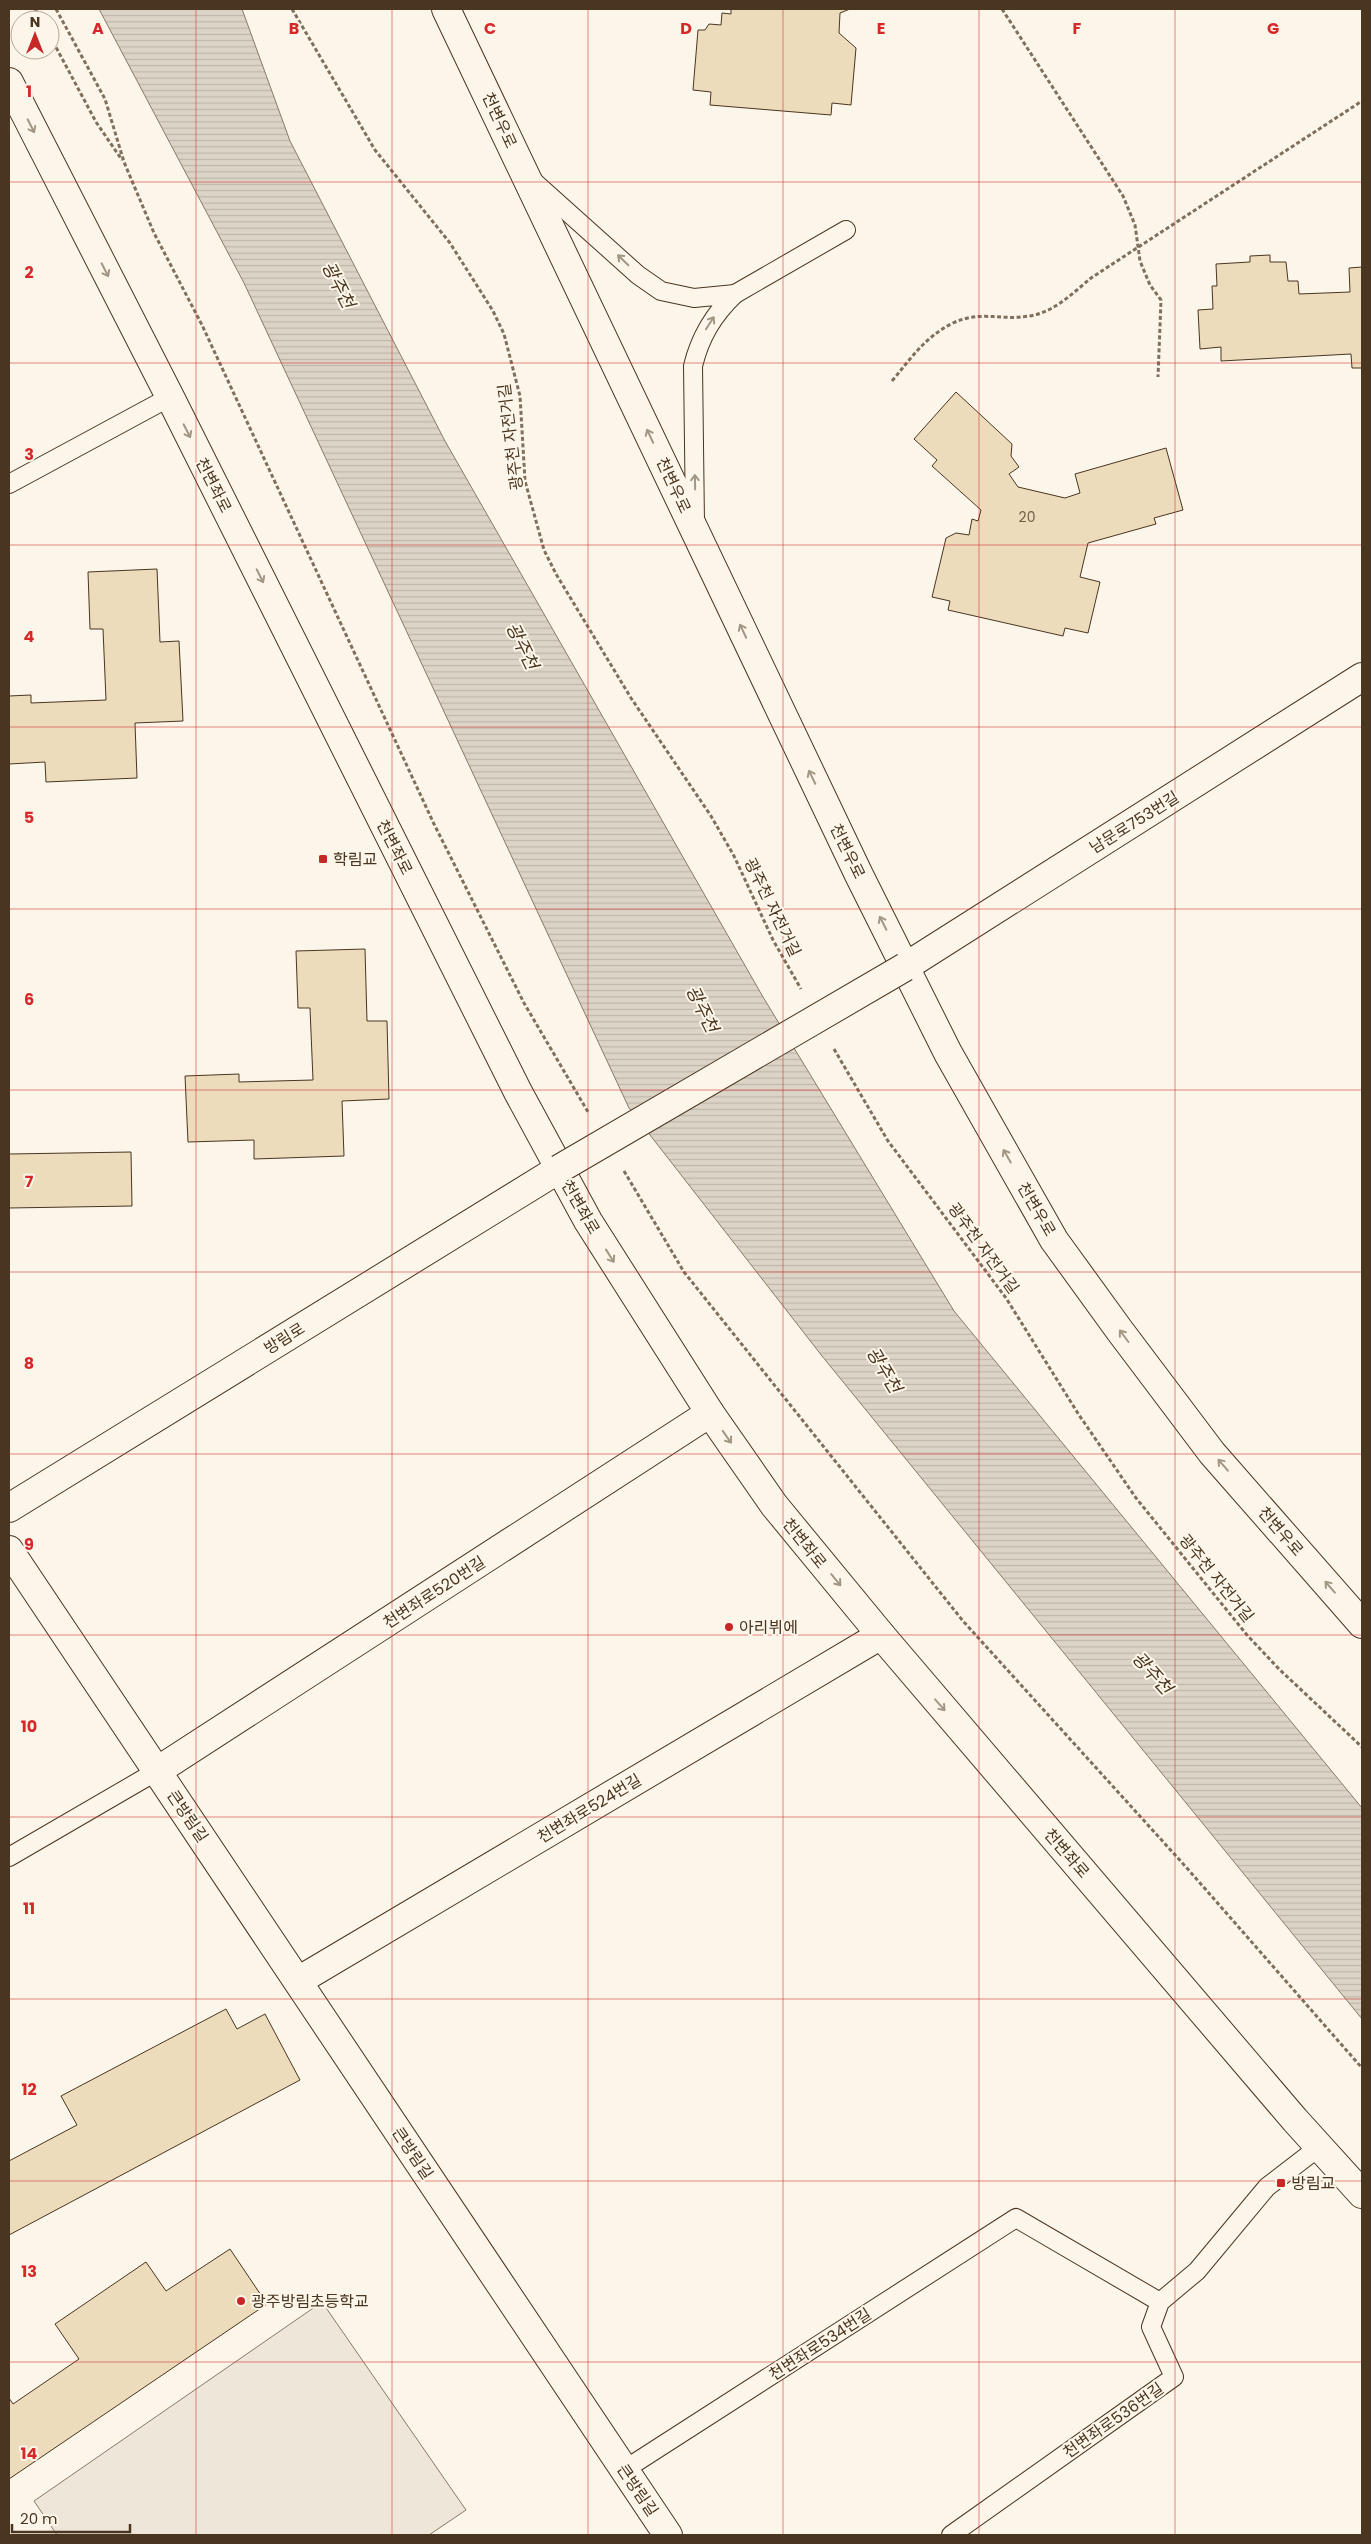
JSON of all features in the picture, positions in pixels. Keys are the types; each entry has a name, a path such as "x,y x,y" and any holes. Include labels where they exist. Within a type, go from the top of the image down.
{"street":[{"name":"천변우로","path":"446,9 859,875 948,1053 1054,1240 1212,1453 1362,1624"},
{"name":"천변좌로","path":"9,82 170,397 513,1083 588,1221 710,1413 774,1505 881,1635 1319,2147 1362,2194"},
{"name":"남문로753번길","path":"559,1169 905,967 1362,678"},
{"name":"방림로","path":"9,1508 559,1169"},
{"name":"천변좌로520번길","path":"157,1771 710,1413"},
{"name":"큰방림길","path":"9,1550 668,2535"},
{"name":"천변좌로524번길","path":"298,1981 881,1635"}],"lane":[{"path":"526,175 638,275 661,291 694,298 735,294"},
{"path":"695,530 693,366 697,351 710,323 720,308 735,294 846,230"},
{"path":"9,484 170,397"},
{"path":"9,1857 157,1771"},
{"path":"1160,2302 1197,2271 1267,2187 1319,2147"},
{"name":"천변좌로534번길","path":"624,2470 1016,2218 1160,2302"},
{"name":"천변좌로536번길","path":"951,2535 1174,2377 1151,2327 1160,2302"}],"path":[{"name":"광주천 자전거길","path":"292,9 375,150 450,243 493,311 504,334 520,396 525,482 544,550 556,574 631,698 711,816 734,856 773,940 802,992"},
{"path":"1002,9 1122,196 1135,225 1140,261 1150,284 1161,300 1158,378"},
{"path":"60,54 96,122 124,162"},
{"path":"892,381 918,347 954,322 976,316 1029,317 1050,309 1091,278 1362,101"},
{"name":"광주천 자전거길","path":"832,1044 888,1141 1006,1298 1079,1414 1136,1498 1247,1635 1362,1747"}],"shaded area":[{"path":"322,2302 466,2510 429,2535 57,2535 34,2501"}],"water":[{"name":"광주천","path":"99,9 242,9 290,141 445,441 763,997 954,1311 1362,1808 1362,2019 822,1356 629,1108 244,283"}],"building":[{"path":"731,9 850,9 840,13 839,33 856,48 851,105 832,103 831,115 710,105 711,92 693,90 698,30 705,30 709,24 721,25 722,13 731,14"},
{"path":"1270,255 1270,262 1286,262 1288,281 1298,281 1299,294 1350,292 1349,268 1362,267 1362,368 1352,368 1351,354 1221,361 1221,347 1200,349 1198,310 1213,309 1212,286 1217,286 1216,264 1250,262 1250,256"},
{"path":"956,392 1012,444 1011,456 1019,467 1009,474 1018,487 1065,498 1080,493 1075,474 1166,448 1183,510 1154,518 1156,524 1088,543 1080,577 1100,582 1088,633 1065,628 1063,636 948,610 950,601 932,597 946,538 956,533 969,535 972,519 978,521 981,510 932,466 937,460 914,439"},
{"path":"157,569 160,642 179,641 183,721 135,723 137,778 46,782 45,762 9,764 9,696 31,695 31,703 106,700 103,629 90,629 88,572"},
{"path":"365,949 367,1021 387,1021 389,1099 342,1101 344,1156 254,1159 254,1140 188,1142 185,1076 239,1074 239,1082 313,1080 310,1008 298,1008 296,951"},
{"path":"131,1152 132,1206 9,1208 9,1154"},
{"path":"226,2009 237,2029 265,2014 300,2080 9,2235 9,2161 77,2125 61,2096"},
{"path":"230,2249 267,2304 9,2479 9,2398 13,2404 79,2359 55,2324 146,2262 166,2291"}],"place":[{"name":"학림교","path":"323,859"},
{"name":"아리뷔에","path":"729,1627"},
{"name":"방림교","path":"1281,2183"},
{"name":"광주방림초등학교","path":"241,2301"}]}
